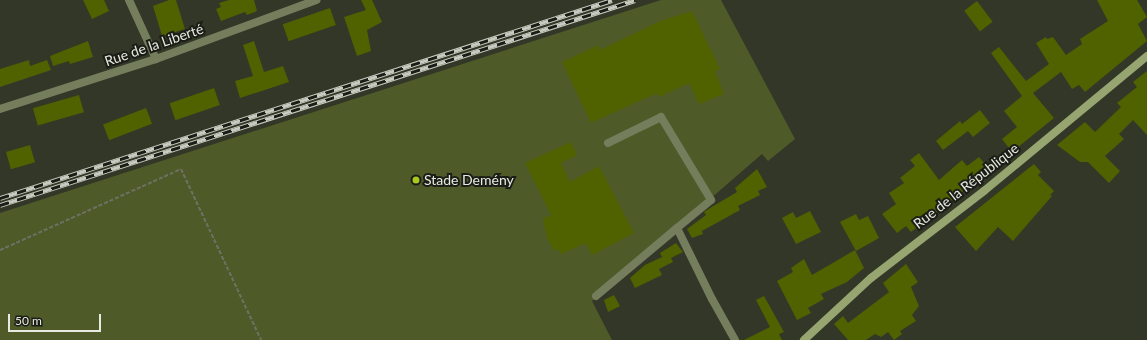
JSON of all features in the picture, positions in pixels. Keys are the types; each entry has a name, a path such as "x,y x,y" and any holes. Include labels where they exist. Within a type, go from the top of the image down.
{"main road":[{"name":"Rue de la République","path":"804,340 871,278 984,191 1147,56"}],"street":[{"path":"129,0 156,59"},
{"name":"Rue de la Liberté","path":"0,109 156,59 316,0"},
{"path":"596,296 710,200 661,117 608,142"},
{"path":"677,228 712,299 735,340"}],"path":[{"path":"0,250 181,169 261,340"}],"green space":[{"name":"Stade Demény","path":"661,0 721,0 795,139 768,161 762,154 592,301 612,340 0,340 0,213"}],"building":[{"path":"83,0 104,0 109,11 92,19"},
{"path":"169,0 176,0 185,29 162,36 153,6"},
{"path":"229,0 254,0 257,11 247,15 245,12 221,21 216,9 221,7 219,3"},
{"path":"361,0 372,0 382,22 367,30 371,51 357,56 344,17 366,10"},
{"path":"1097,0 1137,0 1147,17 1138,24 1147,41 1085,92 1079,85 1072,89 1061,72 1033,93 1054,118 1012,152 1002,139 1017,127 1004,111 1022,96 991,53 999,47 1026,81 1049,64 1036,43 1046,37 1047,39 1053,37 1066,55 1082,44 1080,39 1108,21"},
{"path":"977,1 993,22 980,31 964,11"},
{"path":"330,8 336,25 289,41 283,24"},
{"path":"692,11 720,69 715,71 724,94 699,104 689,83 659,97 657,93 591,123 562,62 598,45 600,50 660,21"},
{"path":"88,41 93,57 70,64 69,61 53,66 50,56"},
{"path":"254,41 264,72 283,66 289,82 240,98 235,81 253,76 243,45"},
{"path":"29,60 30,66 47,60 51,70 0,87 0,69"},
{"path":"1147,71 1147,135 1133,120 1119,134 1124,139 1105,156 1120,171 1109,183 1088,162 1080,162 1057,145 1085,122 1095,132 1121,107 1117,103 1137,87 1133,82"},
{"path":"214,88 220,105 175,120 170,103"},
{"path":"79,95 84,112 38,126 33,108"},
{"path":"146,108 152,124 109,140 103,124"},
{"path":"980,110 990,123 973,137 968,131 943,150 936,141 960,121 962,124"},
{"path":"571,142 577,155 561,163 570,182 599,166 634,233 592,255 586,243 561,254 558,249 554,251 547,238 543,219 551,215 525,163"},
{"path":"30,145 35,162 11,169 6,152"},
{"path":"919,153 939,180 962,160 967,166 979,157 990,170 911,232 906,226 897,233 882,214 896,204 889,193 904,183 900,178 915,166 910,160"},
{"path":"1034,164 1041,172 1038,175 1054,191 1050,195 1052,196 1013,241 998,227 976,251 955,227"},
{"path":"757,169 767,187 758,191 760,195 738,206 740,210 702,231 703,234 692,238 687,229 706,215 704,212 737,192 735,188"},
{"path":"810,211 821,232 796,244 782,218 793,212 796,218"},
{"path":"856,214 859,220 868,216 879,238 856,251 840,222"},
{"path":"676,243 683,252 671,258 673,262 659,269 662,275 635,288 630,278 645,265 662,257 660,253"},
{"path":"855,250 864,268 847,282 821,294 824,299 808,308 811,313 797,320 777,281 793,272 791,268 804,259 812,275"},
{"path":"906,264 918,282 911,287 919,306 912,315 916,321 900,331 902,334 894,340 888,332 881,337 875,334 866,340 848,340 834,324 843,316 848,323 889,292 883,283"},
{"path":"614,295 620,306 608,312 604,300"},
{"path":"764,296 784,332 779,334 782,340 744,340 770,327 756,300"}],"railway":[{"path":"0,198 612,0"},
{"path":"0,205 635,0"}],"place":[{"name":"Stade Demény","path":"416,180"}]}
